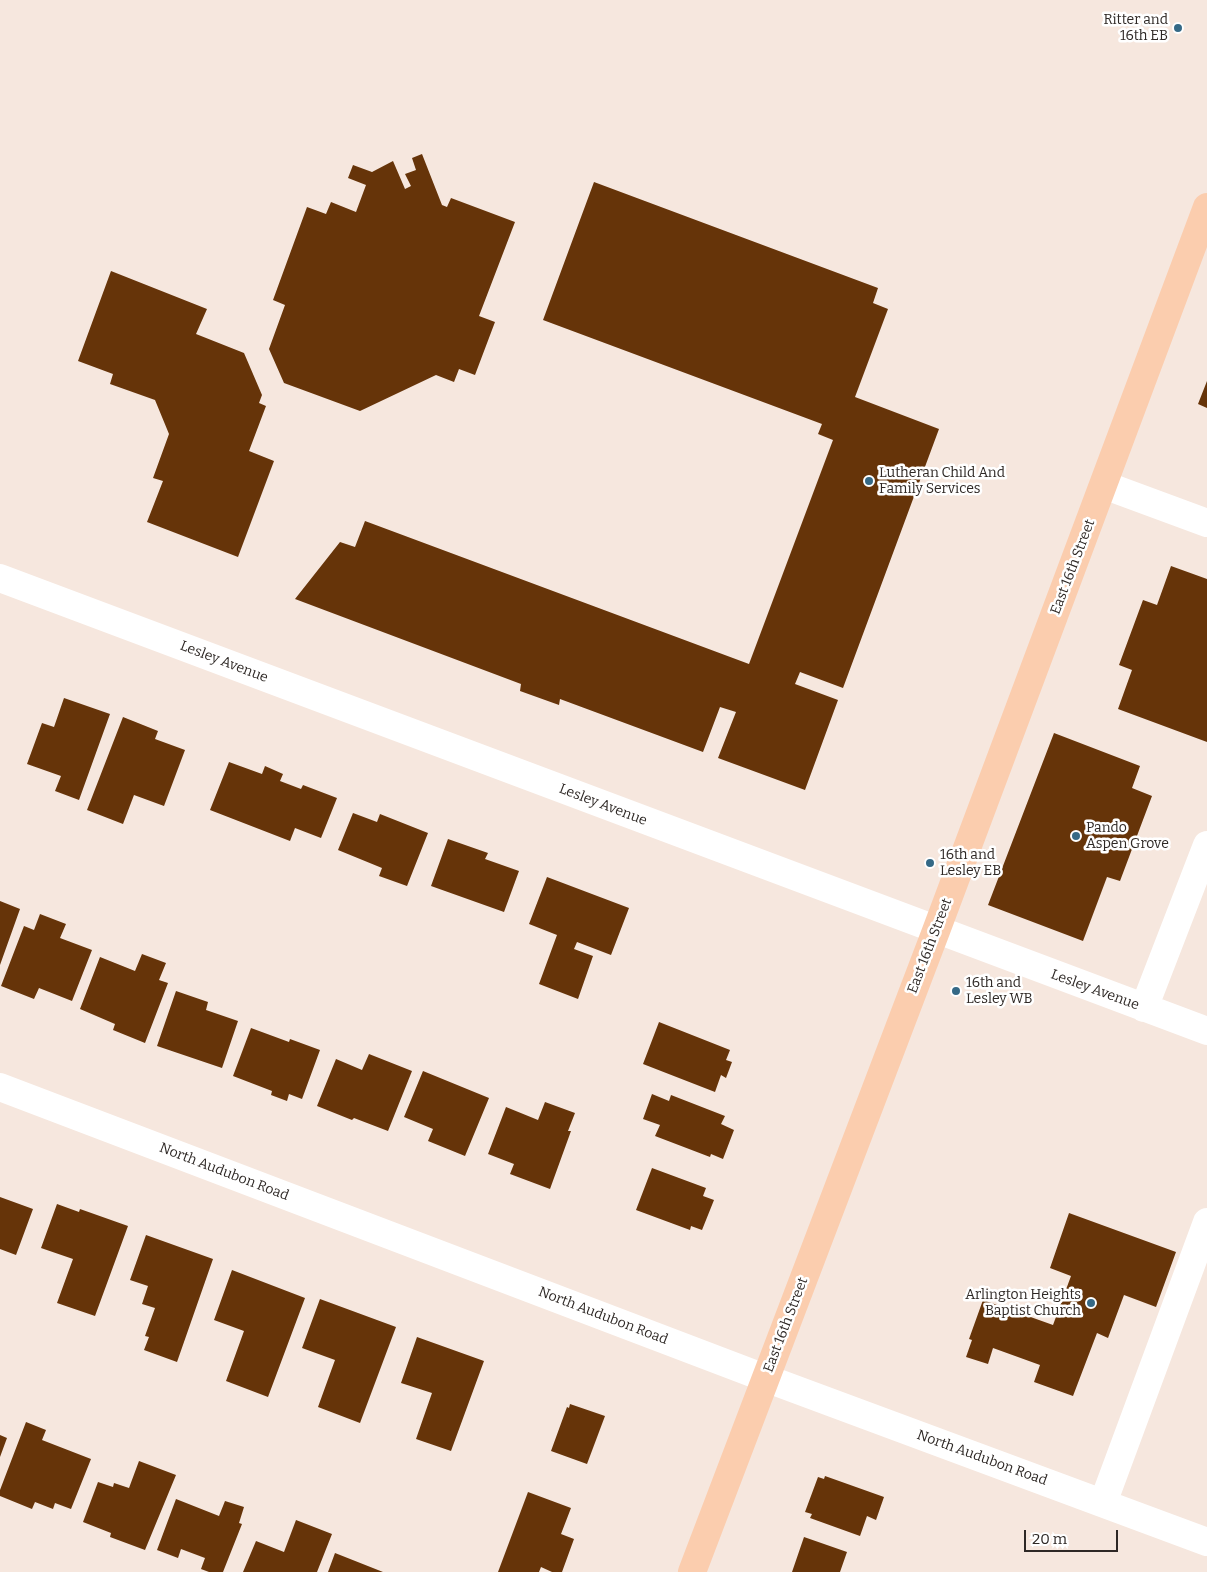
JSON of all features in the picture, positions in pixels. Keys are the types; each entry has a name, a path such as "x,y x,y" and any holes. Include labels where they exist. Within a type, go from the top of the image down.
{"main road":[{"name":"East 16th Street","path":"692,1572 936,931 1207,208"}],"street":[{"path":"1104,485 1207,523"},
{"name":"Lesley Avenue","path":"0,578 1207,1032"},
{"path":"1144,1008 1207,845"},
{"name":"North Audubon Road","path":"0,1087 765,1378 1207,1542"},
{"path":"1103,1503 1207,1222"}],"building":[{"path":"422,154 442,205 447,207 451,198 515,222 479,316 495,322 475,375 459,369 454,382 436,375 360,411 284,383 269,349 285,305 273,300 307,207 326,214 331,202 356,212 366,185 348,178 353,165 372,172 393,161 405,189 411,186 405,174 416,170 412,158"},
{"name":"Lutheran Child And Family Services","path":"594,182 878,288 873,303 888,309 855,397 939,429 843,688 800,672 795,684 838,700 805,790 718,758 736,712 720,707 703,752 560,699 559,705 520,691 521,684 295,599 340,542 355,547 365,521 749,664 833,440 818,434 822,424 543,320"},
{"path":"111,271 207,309 196,334 244,353 262,395 259,403 266,406 249,451 274,461 238,557 147,522 163,481 153,478 169,434 155,400 110,384 113,374 78,361"},
{"path":"1207,381 1207,408 1198,404"},
{"path":"1171,566 1207,579 1207,742 1118,709 1132,670 1119,665 1143,600 1157,605"},
{"path":"64,698 110,714 79,800 55,791 61,776 27,764 42,723 54,727"},
{"path":"123,717 158,731 155,739 185,750 164,806 134,795 123,824 87,810"},
{"name":"Pando Aspen Grove","path":"1054,733 1140,766 1132,788 1152,796 1120,881 1107,877 1083,941 988,905"},
{"path":"229,762 262,774 265,766 283,774 280,781 301,789 303,785 337,798 321,838 295,828 290,841 210,810"},
{"path":"353,813 377,822 380,814 428,833 407,886 379,876 382,868 338,850"},
{"path":"448,839 488,853 485,859 519,871 504,912 431,886"},
{"path":"547,877 629,908 611,955 577,942 574,949 593,956 578,999 539,984 557,935 529,924"},
{"path":"0,901 20,909 0,965"},
{"path":"40,914 66,924 60,938 92,950 72,1001 39,988 34,999 1,986 24,926 34,930"},
{"path":"142,954 166,963 159,980 168,983 145,1043 113,1030 115,1024 80,1009 100,957 135,971"},
{"path":"176,991 208,1002 206,1010 238,1021 222,1068 157,1046"},
{"path":"659,1022 730,1050 726,1060 732,1062 726,1078 721,1075 715,1092 643,1064"},
{"path":"251,1028 289,1042 290,1039 320,1050 302,1099 289,1094 287,1101 271,1095 272,1091 233,1076"},
{"path":"369,1054 412,1071 388,1131 354,1118 352,1120 317,1106 336,1059 362,1070"},
{"path":"423,1071 489,1098 465,1156 428,1141 433,1129 404,1117"},
{"path":"652,1094 669,1101 671,1095 725,1116 721,1124 734,1130 723,1159 711,1154 710,1157 655,1136 660,1125 643,1119"},
{"path":"545,1102 575,1113 568,1131 571,1131 550,1189 510,1174 514,1164 488,1154 506,1107 538,1120"},
{"path":"652,1168 706,1188 703,1196 714,1200 702,1230 691,1226 690,1230 636,1210"},
{"path":"0,1197 33,1209 16,1255 0,1249"},
{"path":"57,1204 79,1212 80,1209 128,1226 95,1316 57,1303 73,1259 41,1248"},
{"name":"Arlington Heights Baptist Church","path":"1069,1213 1176,1252 1156,1307 1124,1295 1108,1338 1097,1333 1073,1396 1034,1382 1040,1365 993,1348 988,1364 966,1357 972,1340 969,1339 983,1300 1053,1325 1071,1276 1050,1268"},
{"path":"146,1235 213,1259 177,1362 144,1350 149,1337 145,1336 155,1308 142,1304 148,1286 130,1280"},
{"path":"232,1270 305,1298 268,1397 226,1381 244,1331 214,1320"},
{"path":"320,1299 396,1327 360,1423 318,1407 335,1360 302,1348"},
{"path":"417,1337 484,1361 451,1451 416,1439 432,1393 401,1383"},
{"path":"570,1404 605,1416 587,1464 551,1451 567,1407 569,1408"},
{"path":"26,1422 46,1430 42,1440 91,1459 71,1509 55,1503 53,1509 35,1502 32,1509 0,1496 0,1490"},
{"path":"0,1435 7,1438 0,1457"},
{"path":"139,1461 176,1475 145,1550 110,1537 111,1533 83,1522 98,1482 113,1487 114,1483 129,1488"},
{"path":"825,1476 884,1497 876,1520 867,1516 860,1536 810,1518 812,1514 805,1512 818,1477 824,1479"},
{"path":"528,1492 571,1508 561,1534 574,1539 562,1572 552,1572 541,1567 539,1572 498,1572"},
{"path":"176,1499 219,1516 225,1501 244,1507 239,1523 242,1524 223,1572 209,1572 201,1569 205,1558 181,1549 178,1558 157,1550"},
{"path":"296,1520 332,1534 317,1572 243,1572 256,1541 284,1552"},
{"path":"804,1537 847,1552 840,1572 792,1572"},
{"path":"335,1553 383,1572 328,1572"}],"place":[{"name":"Ritter and 16th EB","path":"1178,28"},
{"name":"Lutheran Child And Family Services","path":"869,481"},
{"name":"Pando Aspen Grove","path":"1076,836"},
{"name":"16th and Lesley EB","path":"930,863"},
{"name":"16th and Lesley WB","path":"956,991"},
{"name":"Arlington Heights Baptist Church","path":"1091,1303"}]}
